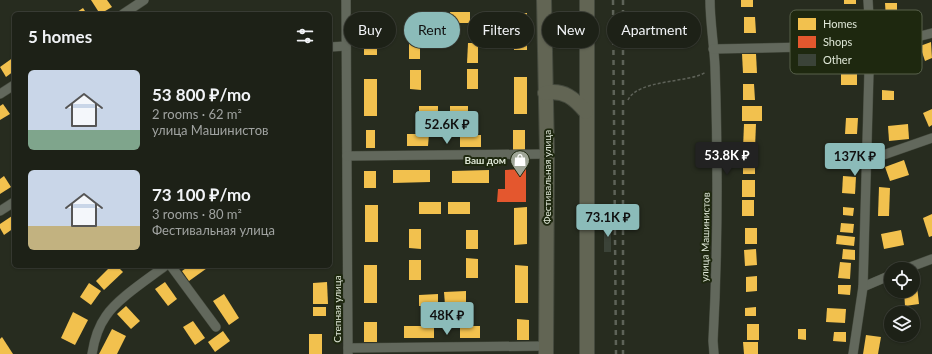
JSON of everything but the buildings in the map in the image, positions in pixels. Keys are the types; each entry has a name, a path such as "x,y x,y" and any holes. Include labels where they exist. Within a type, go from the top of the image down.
{"main road":[{"name":"Фестивальная улица","path":"544,0 547,154 546,350"},
{"path":"587,0 587,354"},
{"path":"545,93 560,92 570,96 579,103 586,112"}],"street":[{"path":"126,12 144,0"},
{"name":"Степная улица","path":"346,0 346,12"},
{"name":"улица Машинистов","path":"710,0 714,66 717,225 713,341 714,354"},
{"path":"868,0 869,10"},
{"path":"922,36 932,34"},
{"path":"332,47 344,46"},
{"path":"713,49 790,47"},
{"name":"Степная улица","path":"346,48 348,351"},
{"path":"853,354 863,287 869,74"},
{"path":"0,94 12,86"},
{"path":"866,160 932,138"},
{"path":"347,156 547,154"},
{"path":"0,211 12,203"},
{"path":"920,263 932,259"},
{"path":"92,354 97,334 106,316 122,299 162,268"},
{"path":"173,268 216,327"},
{"path":"863,287 884,278"},
{"path":"348,351 546,350"}],"path":[{"path":"628,100 634,94 646,88 665,82 703,74 714,66"}],"railway":[{"path":"613,0 616,354"},
{"path":"623,0 623,354"}],"place":[{"name":"Ваш дом","path":"520,177"}]}
